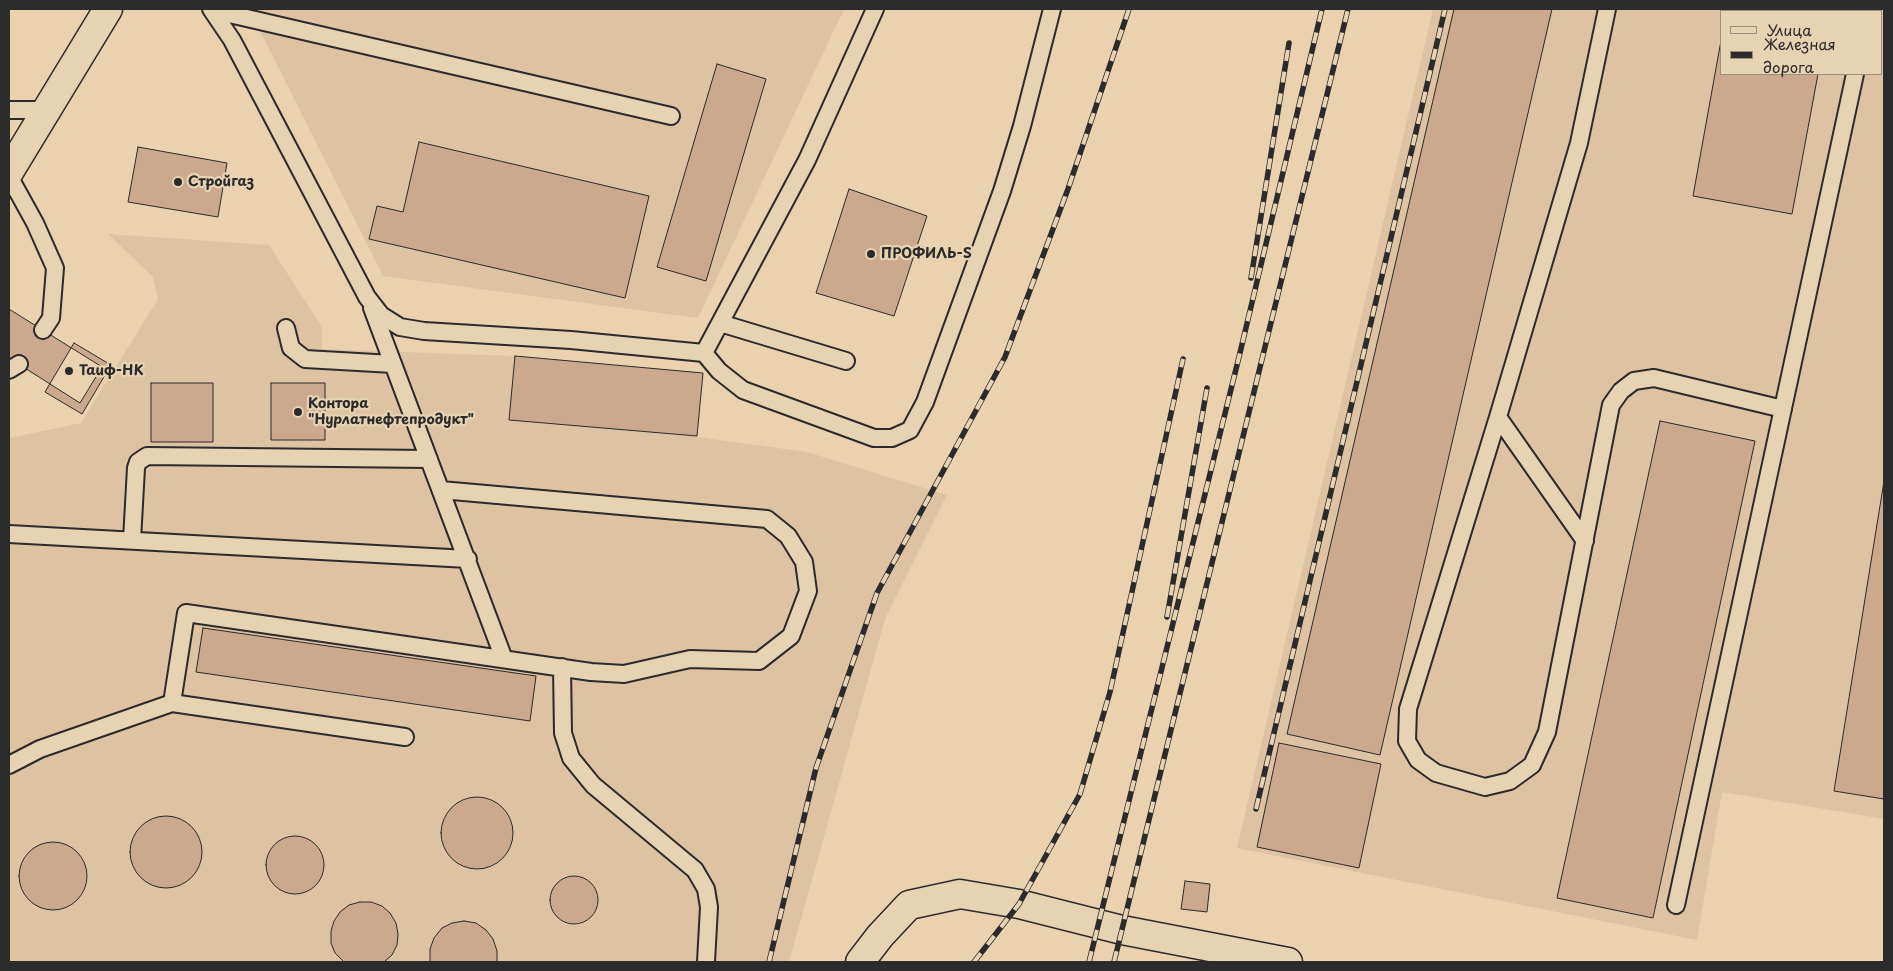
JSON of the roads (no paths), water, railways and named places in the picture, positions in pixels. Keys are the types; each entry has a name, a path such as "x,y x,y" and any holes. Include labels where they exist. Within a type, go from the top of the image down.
{"main road":[{"path":"9,174 108,9"},
{"path":"860,962 880,936 909,905 960,894 1020,904 1122,930 1258,960 1288,962"}],"lane":[{"path":"211,9 232,40 368,296 381,315 400,327 424,331 571,340 704,353 730,381 762,398 874,438 892,438 910,430 925,402 1002,191 1022,126 1052,9"},
{"path":"211,9 671,116"},
{"path":"704,353 806,160 875,9"},
{"path":"1607,9 1579,144 1498,417 1408,709 1408,741 1418,760 1436,773 1485,787 1510,781 1532,765 1547,732 1611,405 1621,391 1634,381 1654,378 1783,409"},
{"path":"1676,905 1855,75"},
{"path":"9,110 47,110"},
{"path":"9,174 35,223 55,268 51,318 43,330"},
{"path":"368,296 504,659"},
{"path":"720,323 846,361"},
{"path":"286,328 291,348 305,359 393,364"},
{"path":"1498,417 1585,541"},
{"path":"132,540 136,468 138,462 147,456 429,458"},
{"path":"172,703 186,613 562,668 616,674 641,671 678,660 759,661 791,636 808,591 804,562 788,536 767,519 441,490"},
{"path":"9,534 468,559"},
{"path":"562,668 563,733 571,758 593,784 695,870 706,889 709,907 706,962"},
{"path":"9,765 40,748 172,703 405,737"}],"railway":[{"path":"769,962 816,768 877,593 1005,357 1068,189 1129,9"},
{"path":"1089,962 1239,357 1322,9"},
{"path":"1114,962 1348,9"},
{"path":"1256,809 1445,9"},
{"path":"1251,278 1289,43"},
{"path":"974,962 1019,904 1080,794 1110,692 1183,359"},
{"path":"1167,617 1207,388"}],"place":[{"name":"Стройгаз","path":"178,182"},
{"name":"ПРОФИЛЬ-S","path":"871,254"},
{"name":"Таиф-НК","path":"69,371"},
{"name":"Контора \"Нурлатнефтепродукт\"","path":"298,412"}]}
